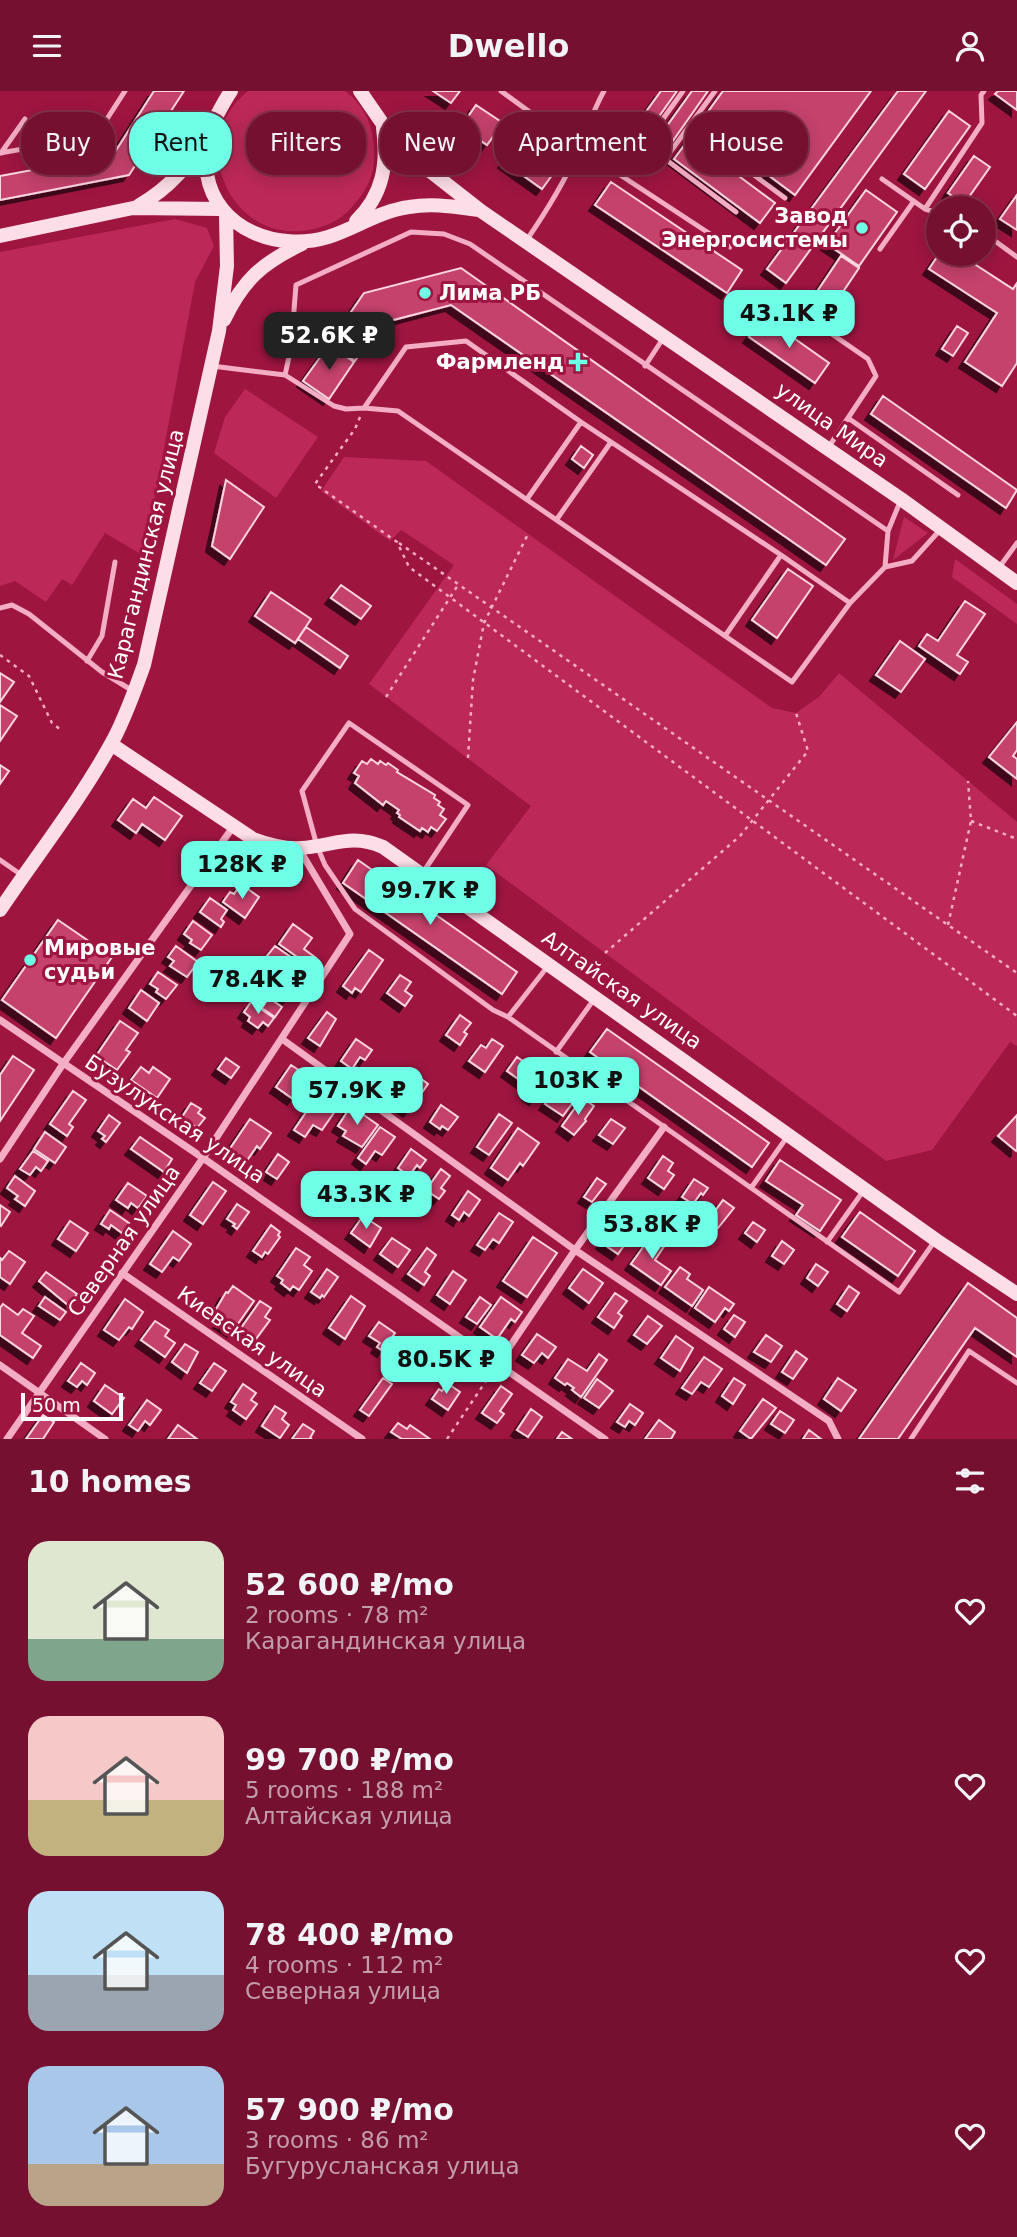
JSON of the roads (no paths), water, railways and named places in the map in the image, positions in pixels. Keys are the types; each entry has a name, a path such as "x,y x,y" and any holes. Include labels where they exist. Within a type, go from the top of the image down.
{"main road":[{"path":"217,112 231,91"},
{"name":"улица Мира","path":"364,93 380,120"},
{"path":"133,208 158,195 178,175"},
{"path":"207,175 213,194 224,212 247,230 264,238 286,243 329,236 376,215 409,207 439,205 481,211"},
{"path":"350,227 367,211 379,191 383,175"},
{"name":"улица Мира","path":"433,175 481,211 901,499 1017,583"},
{"path":"0,236 133,208 224,212"},
{"name":"Карагандинская улица","path":"0,910 111,744 145,665 219,331 227,266 224,212"},
{"path":"219,331 244,283 261,267 281,254 309,241"},
{"name":"Алтайская улица","path":"111,744 253,839 276,847 299,848 366,839 383,846 936,1240 1017,1294"}],"street":[{"path":"0,1159 64,1064 233,827"},
{"name":"Северная улица","path":"7,1439 203,1158 350,934 299,848"},
{"name":"Бузулукская улица","path":"0,1020 203,1158 605,1439"},
{"path":"282,1039 575,1249 829,1421 838,1439"},
{"path":"498,1364 575,1249 664,1128"},
{"name":"Киевская улица","path":"122,1273 362,1439"},
{"path":"0,1365 104,1439"}],"lane":[{"path":"1,153 96,136 125,91"},
{"path":"501,91 530,112"},
{"path":"592,112 604,91"},
{"path":"668,112 683,91"},
{"path":"700,112 715,91"},
{"path":"882,179 925,209 982,123 981,95 984,91"},
{"path":"1,153 21,125"},
{"path":"671,151 685,132"},
{"path":"671,163 736,212"},
{"path":"526,241 553,202 566,175"},
{"path":"620,175 730,247"},
{"path":"754,175 785,198"},
{"path":"880,249 914,201"},
{"path":"285,375 291,348 296,285 411,233 444,233 470,244 888,531"},
{"path":"996,242 1017,257"},
{"path":"797,310 868,359 876,376 828,448"},
{"path":"645,366 665,336"},
{"path":"364,408 406,347 467,341 581,422 850,603"},
{"path":"212,366 285,375 334,406 346,409 398,411 792,683 850,603 886,567 912,561 942,528"},
{"path":"848,418 958,495"},
{"path":"527,499 581,422"},
{"path":"556,519 611,442"},
{"path":"886,567 888,531 901,499"},
{"path":"998,569 1017,543"},
{"path":"725,636 781,555"},
{"path":"88,661 102,636 115,562"},
{"path":"0,608 12,605 29,614 88,661 135,691"},
{"path":"422,874 468,805 349,723 302,791 325,865 355,909 492,1010 508,1017 899,1292 936,1240"},
{"path":"0,860 23,876"},
{"path":"508,1017 550,964"},
{"path":"556,1052 597,996"},
{"path":"751,1188 789,1135"},
{"path":"827,1242 865,1188"},
{"path":"911,1439 970,1352 1017,1383"}],"place":[{"name":"Завод Энергосистемы","path":"862,228"},
{"name":"Лима РБ","path":"425,293"},
{"name":"Фармленд","path":"578,362"},
{"name":"Мировые судьи","path":"30,960"}]}
